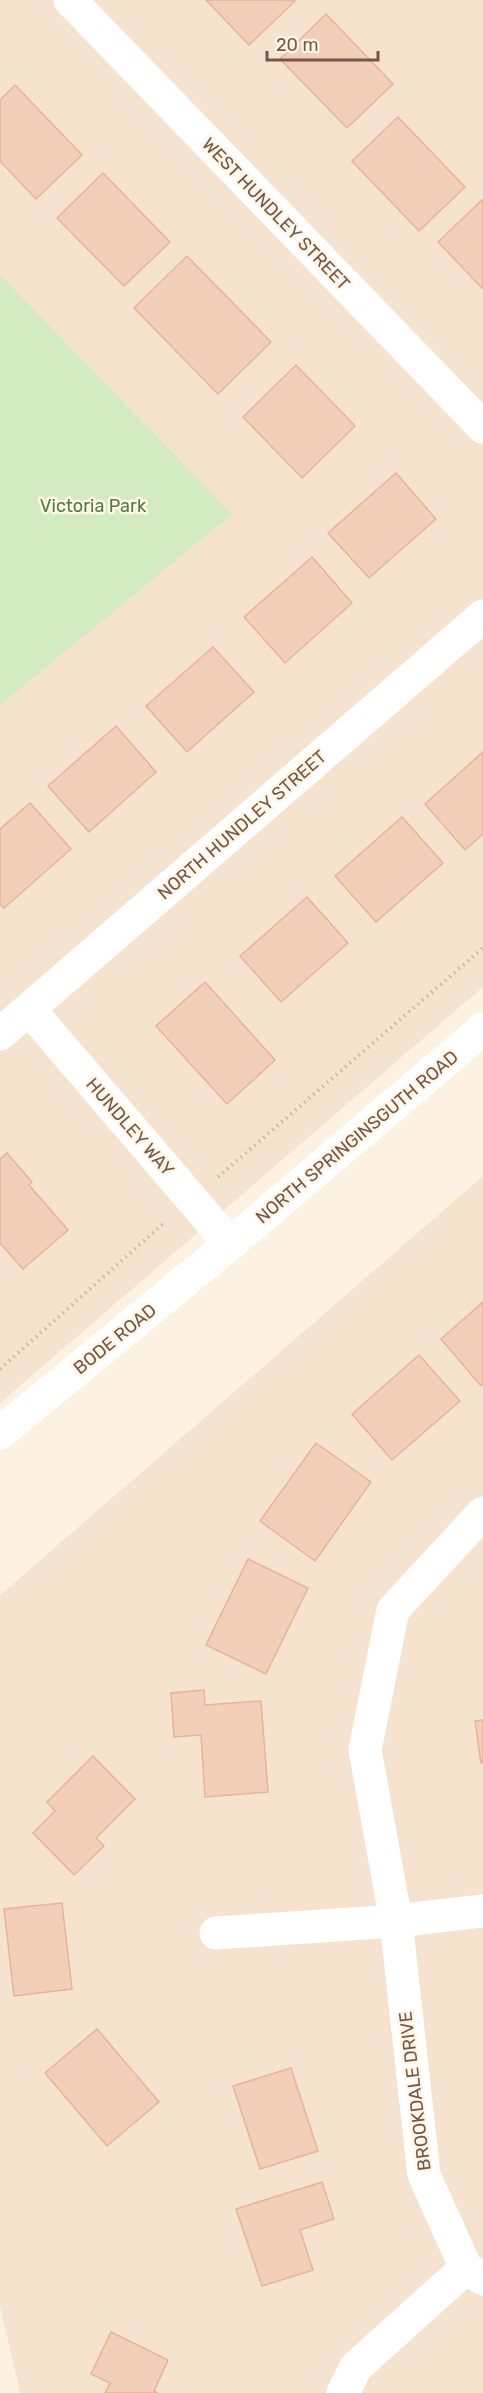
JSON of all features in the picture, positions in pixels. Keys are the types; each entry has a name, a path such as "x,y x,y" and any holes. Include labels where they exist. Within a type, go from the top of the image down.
{"street":[{"name":"WEST HUNDLEY STREET","path":"70,0 483,427"},
{"name":"NORTH HUNDLEY STREET","path":"0,1034 483,616"},
{"name":"HUNDLEY WAY","path":"29,1009 230,1244"},
{"name":"NORTH SPRINGINSGUTH ROAD","path":"230,1244 483,1029"},
{"name":"BODE ROAD","path":"0,1433 230,1244"},
{"name":"BROOKDALE DRIVE","path":"474,2274 424,2175 396,1922 364,1750 393,1610 473,1521 483,1513"},
{"path":"216,1933 396,1922 483,1911"},
{"path":"343,2393 356,2367 474,2274"}],"path":[{"path":"0,1369 192,1199 483,948"}],"shaded area":[{"path":"0,0 483,0 483,987 0,1403"},
{"path":"483,1176 483,2393 20,2393 0,2306 0,1595"}],"green space":[{"name":"Victoria Park","path":"0,275 232,514 0,705"}],"building":[{"path":"206,0 294,0 295,1 249,45"},
{"path":"326,14 393,84 347,128 280,59"},
{"path":"15,85 82,155 36,199 0,161 0,100"},
{"path":"398,117 465,187 419,231 352,161"},
{"path":"103,173 170,242 124,286 57,218"},
{"path":"483,199 483,289 438,242"},
{"path":"187,256 271,342 218,394 134,308"},
{"path":"296,365 355,426 302,478 243,417"},
{"path":"396,473 436,519 369,578 328,533"},
{"path":"312,557 352,603 285,663 244,617"},
{"path":"213,647 254,692 187,752 146,706"},
{"path":"116,726 156,772 89,832 48,786"},
{"path":"483,752 483,834 465,850 425,804"},
{"path":"30,803 71,849 4,908 0,904 0,829"},
{"path":"402,817 443,863 376,922 335,876"},
{"path":"307,897 348,943 281,1002 240,956"},
{"path":"205,982 275,1060 227,1104 156,1026"},
{"path":"7,1153 32,1182 29,1185 68,1230 23,1269 0,1243 0,1159"},
{"path":"483,1302 483,1384 481,1386 441,1339"},
{"path":"419,1355 460,1401 392,1460 352,1414"},
{"path":"316,1443 371,1482 315,1561 260,1521"},
{"path":"248,1559 308,1588 266,1674 206,1645"},
{"path":"204,1690 205,1705 261,1701 268,1792 205,1797 201,1735 174,1737 171,1693"},
{"path":"483,1720 483,1762 481,1763 475,1721"},
{"path":"93,1756 135,1799 96,1838 104,1846 74,1875 33,1833 55,1811 47,1802"},
{"path":"62,1903 72,1989 14,1996 4,1909"},
{"path":"97,2029 159,2102 107,2146 45,2073"},
{"path":"291,2068 318,2151 260,2169 233,2086"},
{"path":"322,2182 334,2219 300,2230 313,2270 262,2286 236,2209"},
{"path":"111,2332 168,2360 154,2391 158,2393 105,2393 110,2383 91,2374"}]}
